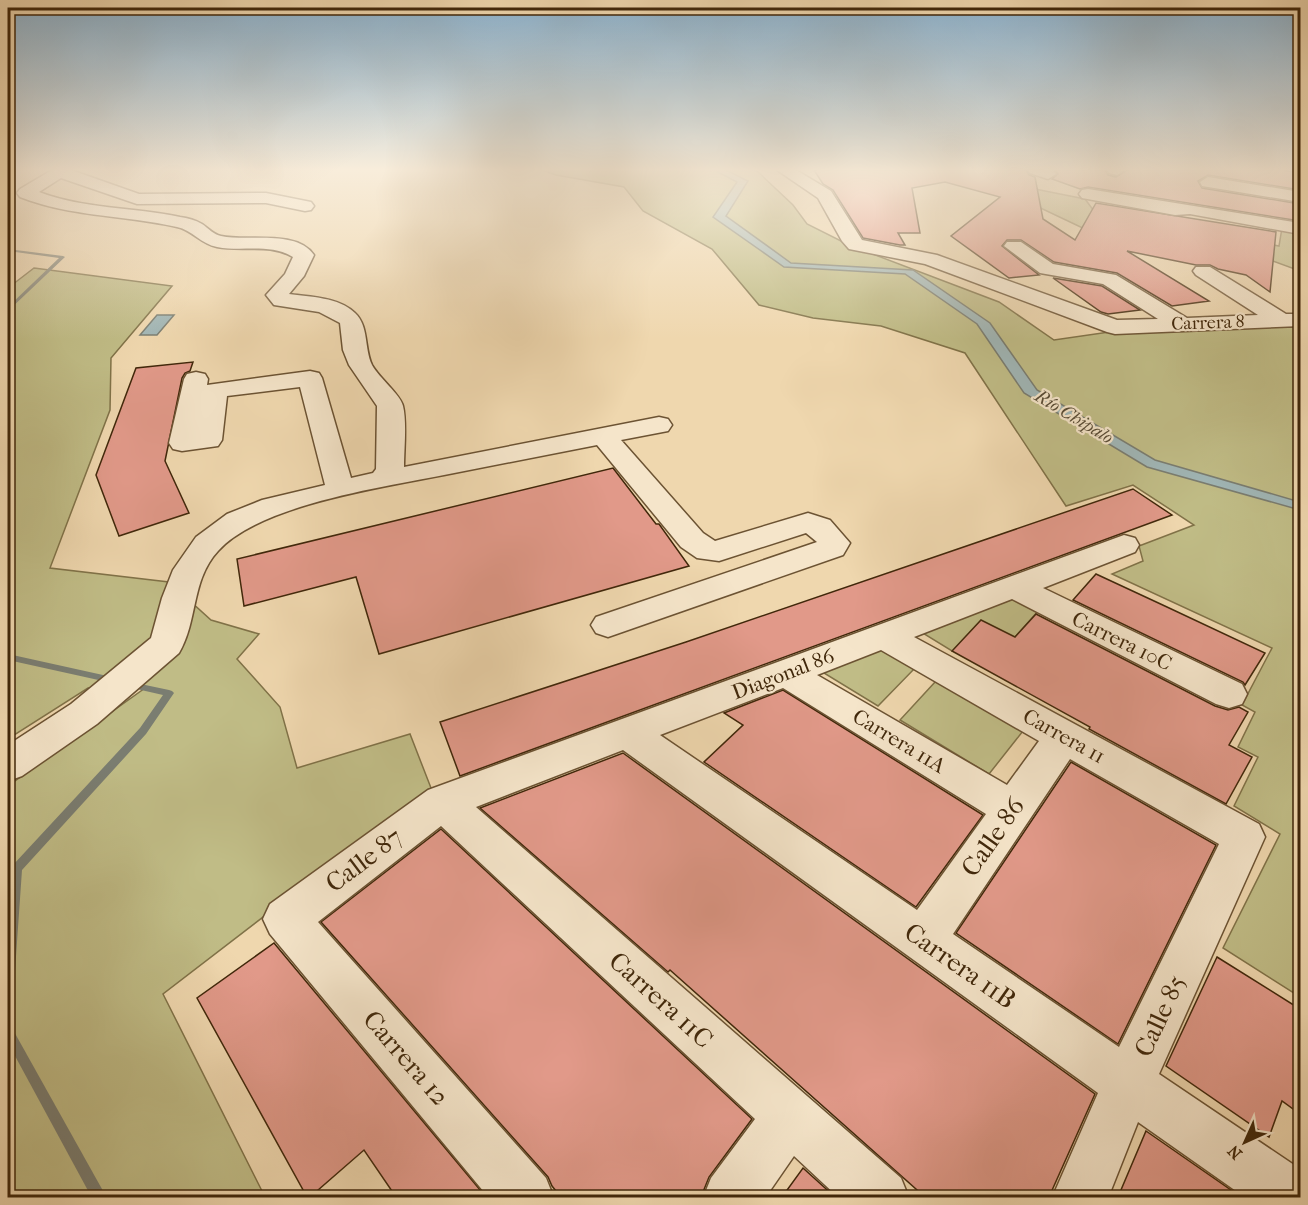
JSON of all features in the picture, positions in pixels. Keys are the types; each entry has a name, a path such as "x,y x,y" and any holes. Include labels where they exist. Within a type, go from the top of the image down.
{"street":[{"path":"193,226 217,242 284,246 304,255 294,276 277,295 282,300 333,309 346,316 353,326 355,351 370,382 390,405 390,470 383,479"},
{"name":"Carrera 8","path":"842,226 850,241 856,245 930,259 1115,327 1291,320"},
{"path":"1285,226 1300,229"},
{"path":"1014,246 1047,269 1109,279 1182,324"},
{"path":"1203,272 1291,320"},
{"path":"196,380 182,443 209,440 215,390 309,366 340,489"},
{"path":"8,765 84,714 167,644 178,598 189,570 207,544 238,521 272,506 383,479 657,425 643,485"},
{"path":"603,436 692,540 708,551 719,551 808,522 819,527 835,543 832,548 608,625"},
{"name":"Diagonal 86","path":"442,802 1124,545"},
{"name":"Carrera 10C","path":"1014,588 1229,694"},
{"name":"Carrera 11","path":"882,636 1244,837"},
{"name":"Carrera 11A","path":"786,673 1012,810"},
{"name":"Carrera 11B","path":"626,732 1128,1084 1295,1197"},
{"name":"Calle 86","path":"923,939 1064,736"},
{"name":"Calle 87","path":"286,919 442,802"},
{"name":"Carrera 11C","path":"442,802 880,1197"},
{"name":"Calle 85","path":"1080,1197 1128,1084 1244,837"},
{"name":"Carrera 12","path":"286,919 526,1197"},
{"path":"731,1197 790,1116"}],"shaded area":[{"path":"671,226 811,226 849,245 999,302 1054,340 1137,328 1300,327 1300,997 1223,948 1280,834 1234,806 1258,757 1238,747 1255,712 1242,705 1272,648 1112,574 1143,561 1139,546 1194,525 1133,485 1066,506 965,353 881,326 813,318 759,305 712,249"},
{"path":"1079,226 1175,226 1279,246 1282,228 1300,232 1300,271 1273,261 1262,265 1108,240"},
{"path":"34,268 172,286 111,358 110,410 50,568 169,582 211,620 259,634 237,659 280,707 297,768 410,734 431,788 163,994 265,1197 8,1197 8,786 145,688 88,688 8,739 8,288"},
{"path":"1016,598 1040,609 1015,637 952,651 921,632"},
{"path":"885,649 916,667 878,706 819,670"},
{"path":"936,681 1023,731 989,774 900,720"}],"water":[{"name":"Río Chipalo","path":"726,226 740,226 791,263 913,270 990,323 1037,390 1155,460 1300,502 1300,510 1147,467 1024,393 977,324 905,274 784,267"},
{"path":"157,315 174,315 157,335 140,335"}],"building":[{"path":"856,226 919,226 920,233 898,233 905,245 863,238"},
{"path":"963,226 1054,226 1075,240 1083,226 1240,226 1276,232 1270,292 1246,275 1210,265 1196,265 1127,251 1209,301 1172,306 1117,273 1054,262 1021,240 1007,240 1002,246 1039,275 1009,278 951,236"},
{"path":"1053,278 1102,286 1140,310 1108,314 1101,312"},
{"path":"193,362 190,371 182,378 165,461 189,513 119,536 96,475 136,368"},
{"path":"613,468 656,524 659,524 689,566 379,654 356,577 244,606 237,559"},
{"path":"1133,489 1172,515 460,776 440,722 686,642"},
{"path":"1096,574 1265,653 1245,685 1243,682 1073,600"},
{"path":"1036,614 1215,706 1228,710 1239,707 1248,712 1229,745 1252,757 1226,804 952,651 981,620 1015,637"},
{"path":"783,690 983,815 916,907 704,762 743,725 724,713"},
{"path":"623,753 1095,1094 1049,1197 925,1197 670,970 668,972 480,808"},
{"path":"1071,762 1216,845 1118,1044 956,933"},
{"path":"441,829 752,1119 709,1177 701,1197 561,1197 548,1177 321,922"},
{"path":"274,943 486,1197 396,1197 364,1150 310,1197 307,1197 197,998"},
{"path":"1217,957 1300,1009 1300,1114 1282,1101 1269,1137 1166,1066"},
{"path":"1146,1131 1241,1197 1118,1197"},
{"path":"803,1168 835,1197 782,1197"}],"waterway":[{"path":"8,250 63,257 8,309"},
{"path":"8,657 112,680"},
{"path":"8,985 17,868 143,731 169,693 131,685"},
{"path":"8,1032 100,1198"}]}
